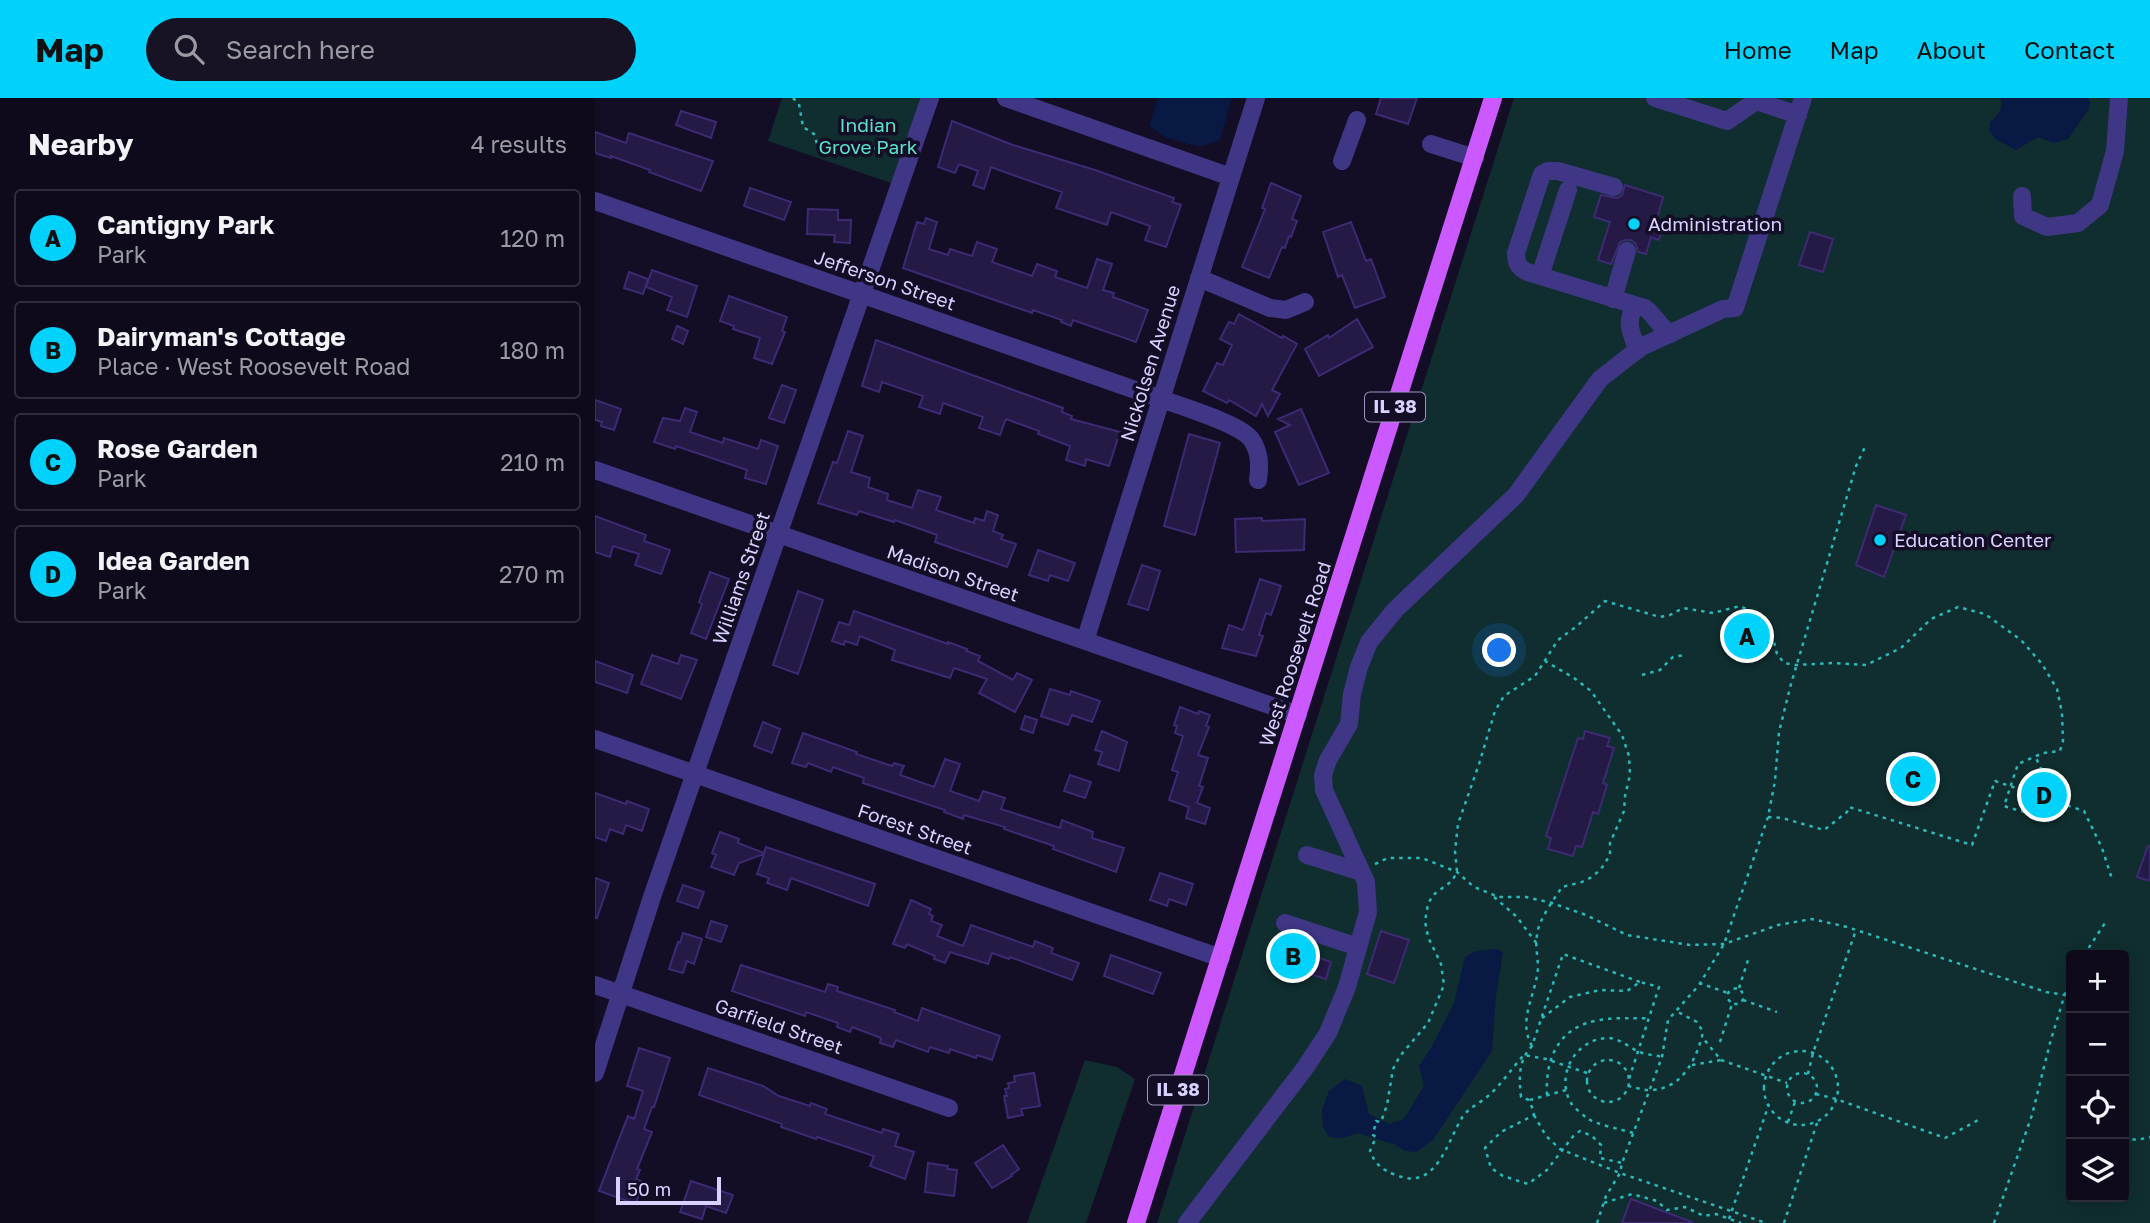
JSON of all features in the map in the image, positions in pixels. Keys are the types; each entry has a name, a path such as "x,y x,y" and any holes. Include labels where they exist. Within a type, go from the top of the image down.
{"main road":[{"name":"West Roosevelt Road","path":"1136,1223 1493,98"}],"street":[{"name":"Williams Street","path":"595,1073 695,774 930,98"},
{"path":"1006,98 1231,177"},
{"name":"Nickolsen Avenue","path":"1085,641 1256,98"},
{"path":"1187,1223 1328,1033 1347,987 1368,912 1366,882 1324,790 1323,775 1328,760 1349,724 1355,681 1369,642 1395,610 1516,495 1600,379 1638,350 1723,309 1735,308 1800,106 1757,100 1727,121 1655,98"},
{"path":"2022,196 2023,216 2047,227 2078,223 2100,205 2115,151 2119,98"},
{"path":"1342,161 1357,120"},
{"path":"1431,144 1475,158"},
{"path":"1614,187 1558,170 1548,170 1542,174 1515,253 1519,267 1644,308 1671,334"},
{"path":"1540,276 1568,190"},
{"name":"Jefferson Street","path":"595,201 1161,398 1228,424 1250,437 1261,461 1258,480"},
{"path":"1613,299 1627,251"},
{"path":"1199,278 1270,308 1286,310 1305,302"},
{"path":"1635,306 1628,320 1638,350"},
{"name":"Madison Street","path":"595,470 1298,715"},
{"name":"Forest Street","path":"595,739 1221,958"},
{"path":"1307,855 1361,872"},
{"path":"1285,923 1358,947"},
{"name":"Garfield Street","path":"595,985 949,1108"}],"path":[{"path":"793,98 799,104 803,127 814,134 817,144 832,147 887,148 910,155"},
{"path":"1597,1223 1620,1173 1662,1057 1668,1020 1699,983 1724,944 1768,817 1775,781 1779,732 1796,666 1856,466 1865,447"},
{"path":"1629,1079 1623,1066 1610,1059 1596,1062 1587,1073 1587,1087 1595,1098 1601,1101 1621,1098 1628,1086 1659,987 1563,954 1532,1046 1489,1095 1464,1114 1440,1161 1426,1174 1414,1180 1381,1169 1370,1151 1376,1137 1373,1135 1376,1121 1381,1122 1387,1105 1393,1069 1400,1056 1428,1023 1444,985 1441,964 1428,937 1425,921 1427,904 1433,895 1452,881 1457,872 1455,851 1458,824 1495,711 1504,696 1535,676 1558,640 1605,601 1660,617 1683,608 1713,613 1740,606 1761,616 1771,629 1777,653 1784,663 1796,666 1833,663 1865,665 1901,648 1931,619 1958,607 1985,614 2021,640 2042,664 2057,690 2062,713 2063,741 2060,751 2043,753 2018,764 2004,806 2037,816 2057,802"},
{"path":"1642,675 1660,670 1673,657 1684,655"},
{"path":"1532,1046 1526,1036 1526,1022 1538,969 1537,933 1562,887 1592,877 1610,855 1610,842 1624,811 1629,765 1629,756 1622,736 1591,691 1545,661"},
{"path":"2035,756 2057,802"},
{"path":"1768,817 1782,818 1824,830 1847,812 1849,807 1972,845 1995,781 2084,811 2102,848 2112,879"},
{"path":"1361,872 1388,858 1422,858 1457,872 1474,887 1492,895 1526,897 1552,903 1586,915 1627,936 1690,945 1724,944 1778,925 1812,919 1856,930 2046,992 2064,994"},
{"path":"1492,895 1517,917 1537,944"},
{"path":"2087,950 2108,920"},
{"path":"1808,1074 1856,930"},
{"path":"1743,1000 1739,988 1749,957"},
{"path":"1542,1018 1570,997 1600,990 1627,991 1640,982"},
{"path":"1699,983 1728,993"},
{"path":"1728,993 1739,988"},
{"path":"1994,1223 2032,1115 2066,988"},
{"path":"1728,993 1732,1004"},
{"path":"1732,1004 1743,1000"},
{"path":"1743,1000 1777,1012"},
{"path":"1720,1042 1732,1004"},
{"path":"1628,1086 1649,1090 1674,1083 1692,1065 1703,1032 1697,1022 1676,1012"},
{"path":"1547,1095 1549,1060 1563,1038 1576,1027 1598,1020 1649,1018"},
{"path":"1633,1133 1589,1120 1572,1104 1566,1090 1568,1066 1577,1050 1607,1037 1625,1043 1639,1052 1662,1057"},
{"path":"1702,1037 1721,1060"},
{"path":"1790,1052 1813,1053 1831,1066 1836,1076 1836,1099 1826,1115 1818,1121 1799,1124 1788,1122 1774,1112 1769,1104 1765,1086 1767,1076 1772,1066 1790,1052"},
{"path":"1524,1055 1587,1073"},
{"path":"1524,1055 1519,1079 1521,1097 1530,1100 1566,1090"},
{"path":"1692,1065 1721,1060 1787,1083"},
{"path":"1798,1073 1808,1074 1815,1081 1816,1094 1809,1102 1795,1102 1788,1095 1787,1083 1798,1073"},
{"path":"1816,1094 1945,1138 1982,1118"},
{"path":"1530,1100 1534,1115 1546,1136 1562,1150 1620,1173 1766,1223"},
{"path":"1788,1122 1795,1102"},
{"path":"1729,1219 1769,1104"},
{"path":"1534,1115 1501,1132 1485,1148 1491,1168 1503,1176 1528,1184 1547,1170 1580,1131 1592,1136 1601,1145 1600,1158 1622,1163"},
{"path":"1784,1223 1818,1121"},
{"path":"2129,1139 2150,1137"},
{"path":"1604,1203 1632,1194 1657,1201 1667,1210 1685,1207 1704,1216 1716,1214 1741,1223"}],"green space":[{"name":"Indian Grove Park","path":"782,98 921,98 891,183 768,141"},
{"path":"1514,98 2150,98 2150,1223 1157,1223"},
{"path":"1085,1060 1117,1067 1135,1079 1086,1223 1027,1223"}],"water":[{"path":"1158,98 1232,98 1220,140 1200,147 1167,138 1149,126"},
{"path":"2000,98 2087,98 2090,102 2089,109 2068,139 2053,143 2038,137 2016,150 1995,139 1989,130 1990,122 2001,109"},
{"path":"1496,949 1503,952 1492,1051 1433,1140 1416,1152 1405,1151 1396,1145 1358,1133 1343,1138 1329,1137 1323,1127 1322,1110 1329,1091 1345,1079 1362,1086 1369,1114 1389,1124 1404,1119 1424,1086 1419,1066 1454,1003 1465,957 1476,951"}],"building":[{"path":"1381,98 1417,98 1408,124 1376,114"},
{"path":"681,111 716,122 711,138 676,125"},
{"path":"952,121 1013,145 1174,198 1172,202 1181,205 1166,247 1145,240 1150,226 1111,212 1107,225 1056,208 1062,192 991,167 984,189 973,185 978,171 959,164 955,173 938,167"},
{"path":"595,132 626,143 629,133 713,161 701,191 649,172 650,170 598,154 595,152"},
{"path":"1271,183 1301,196 1292,219 1297,221 1291,237 1289,236 1285,248 1282,247 1269,278 1242,267 1265,209 1262,208"},
{"name":"Administration","path":"1625,185 1663,197 1656,223 1663,225 1659,240 1651,237 1646,254 1638,252 1636,244 1631,240 1625,240 1620,242 1611,264 1598,260 1610,222 1594,217 1601,195 1617,198 1622,195"},
{"path":"750,188 791,202 784,220 744,206"},
{"path":"808,209 838,210 838,220 851,220 850,243 834,242 835,235 807,234"},
{"path":"926,218 937,222 929,249 948,255 950,249 972,256 977,242 997,249 992,262 1032,276 1037,264 1057,271 1055,277 1087,288 1097,259 1112,264 1103,290 1114,293 1113,297 1148,310 1136,342 1073,320 1071,326 1061,322 1062,320 1033,310 1032,313 903,268 917,222 924,224"},
{"path":"1351,222 1366,261 1371,259 1385,297 1355,308 1342,275 1338,277 1323,232"},
{"path":"1810,232 1833,239 1823,272 1799,265"},
{"path":"652,270 697,286 687,317 667,310 672,297 646,287"},
{"path":"629,272 648,279 643,294 624,288"},
{"path":"729,296 787,317 782,331 785,332 772,364 754,358 760,338 733,329 734,326 720,321"},
{"path":"1239,314 1297,344 1272,390 1280,394 1268,416 1262,404 1256,416 1229,400 1227,403 1203,391 1217,363 1223,365 1232,345 1220,339 1229,322 1234,324"},
{"path":"1357,319 1373,347 1319,376 1305,349 1328,335 1329,338"},
{"path":"677,326 688,331 683,344 672,339"},
{"path":"876,340 1063,408 1062,412 1072,416 1071,419 1120,432 1109,466 1086,459 1085,466 1066,460 1070,446 1006,419 1000,435 979,428 983,417 943,403 940,414 919,407 923,396 882,382 879,392 862,386"},
{"path":"782,385 796,390 784,423 769,418"},
{"path":"595,400 621,409 614,430 601,426 602,422 595,420"},
{"path":"685,408 697,412 690,432 723,443 724,438 758,449 761,440 778,446 766,484 745,478 747,470 676,446 675,449 654,442 663,418 680,421"},
{"path":"1301,409 1329,473 1299,485 1275,432 1290,425 1278,419"},
{"path":"848,431 863,436 851,472 870,478 868,487 888,494 887,500 912,508 918,490 941,497 936,510 974,523 975,518 984,521 987,511 998,515 993,531 1003,535 1001,539 1016,544 1007,567 935,542 937,535 895,520 894,522 859,511 857,515 818,503 833,462 837,463"},
{"path":"1189,434 1220,443 1195,535 1164,526"},
{"name":"Education Center","path":"1876,505 1906,515 1884,577 1856,565"},
{"path":"595,516 646,535 644,541 670,550 661,574 635,565 639,554 613,546 610,557 595,552"},
{"path":"1262,518 1262,521 1305,519 1304,550 1236,552 1235,519"},
{"path":"1038,550 1075,563 1068,581 1050,575 1048,581 1029,575"},
{"path":"1142,565 1160,571 1148,610 1128,604"},
{"path":"710,572 729,579 706,639 691,633"},
{"path":"1260,579 1281,586 1271,615 1266,613 1259,635 1263,636 1256,656 1222,648 1229,625 1243,630"},
{"path":"798,591 823,600 798,674 773,665"},
{"path":"854,611 967,649 966,651 980,656 978,661 1013,680 1017,673 1032,680 1015,712 979,693 987,679 954,668 950,678 892,660 895,650 860,636 857,645 832,641 839,622 849,625"},
{"path":"652,655 678,664 681,655 697,660 681,699 641,684"},
{"path":"595,661 633,675 627,693 595,682"},
{"path":"1050,689 1070,695 1071,691 1100,701 1092,722 1072,715 1068,725 1041,716"},
{"path":"1180,707 1198,714 1199,711 1210,715 1206,726 1209,727 1198,755 1208,758 1197,803 1210,808 1205,824 1186,818 1189,807 1169,800 1178,772 1172,770 1183,736 1175,733 1177,726 1174,725"},
{"path":"1025,716 1037,720 1033,733 1021,729"},
{"path":"763,722 780,729 772,753 754,746"},
{"path":"1102,731 1127,742 1119,771 1098,764 1102,752 1095,750"},
{"path":"1585,731 1610,738 1607,746 1614,748 1603,783 1607,785 1598,814 1593,812 1582,847 1576,846 1573,856 1548,849 1551,838 1546,836 1578,738 1583,739"},
{"path":"803,733 892,766 894,763 904,766 900,775 934,787 945,759 960,764 950,791 979,801 983,791 1005,798 1001,809 1060,828 1062,820 1093,832 1092,838 1124,848 1116,872 1053,849 1054,846 1004,829 1005,827 964,815 963,819 944,812 945,810 863,783 864,778 833,767 831,772 808,763 806,767 792,763"},
{"path":"1070,775 1091,782 1085,798 1064,791"},
{"path":"595,793 649,809 642,831 626,825 623,834 610,829 606,841 595,837"},
{"path":"720,832 739,839 738,843 764,853 766,847 875,884 868,906 791,878 787,890 767,883 769,878 757,874 764,854 739,863 734,875 711,867 716,855 712,853"},
{"path":"2150,846 2150,881 2137,877"},
{"path":"1160,873 1193,884 1186,905 1169,899 1167,906 1150,900"},
{"path":"595,878 609,883 597,918 595,918"},
{"path":"683,885 704,892 698,908 677,901"},
{"path":"911,900 931,909 931,921 942,925 937,936 963,946 971,925 1033,947 1035,941 1053,948 1051,953 1079,963 1072,980 992,953 988,964 950,952 945,963 907,944 905,948 893,944"},
{"path":"711,921 727,926 721,942 706,937"},
{"path":"1381,931 1409,940 1394,983 1367,974"},
{"path":"683,933 702,939 694,964 687,961 683,973 669,969"},
{"path":"1278,943 1331,962 1326,979 1287,967 1287,970 1271,966"},
{"path":"1111,955 1161,973 1153,994 1104,976"},
{"path":"741,965 825,992 828,984 838,987 837,991 895,1010 894,1012 918,1021 922,1008 1000,1036 992,1060 977,1055 976,1058 950,1049 949,1053 930,1047 928,1052 896,1040 893,1047 880,1043 881,1038 852,1027 850,1032 837,1027 838,1023 806,1012 805,1016 732,991"},
{"path":"639,1048 670,1058 644,1129 652,1132 637,1169 640,1170 636,1179 643,1182 636,1204 599,1191 628,1116 634,1119 643,1091 627,1086"},
{"path":"708,1068 763,1086 779,1096 827,1109 825,1114 882,1133 883,1129 899,1134 895,1146 914,1152 905,1179 870,1166 874,1156 781,1127 782,1124 699,1095"},
{"path":"1034,1073 1040,1106 1021,1109 1023,1115 1008,1118 1004,1096 1007,1096 1005,1089 1009,1088 1008,1083 1015,1082 1014,1076"},
{"path":"1003,1145 1019,1169 992,1188 975,1163"},
{"path":"928,1163 957,1170 954,1196 925,1192"},
{"path":"691,1181 733,1195 726,1213 706,1206 702,1219 680,1212"},
{"path":"1631,1199 1692,1222 1692,1223 1622,1223"}],"place":[{"name":"Administration","path":"1634,224"},
{"name":"Education Center","path":"1880,540"},
{"name":"Cantigny Park","path":"1747,636"},
{"name":"Rose Garden","path":"1913,779"},
{"name":"Idea Garden","path":"2044,795"},
{"name":"Dairyman's Cottage","path":"1293,956"}]}
